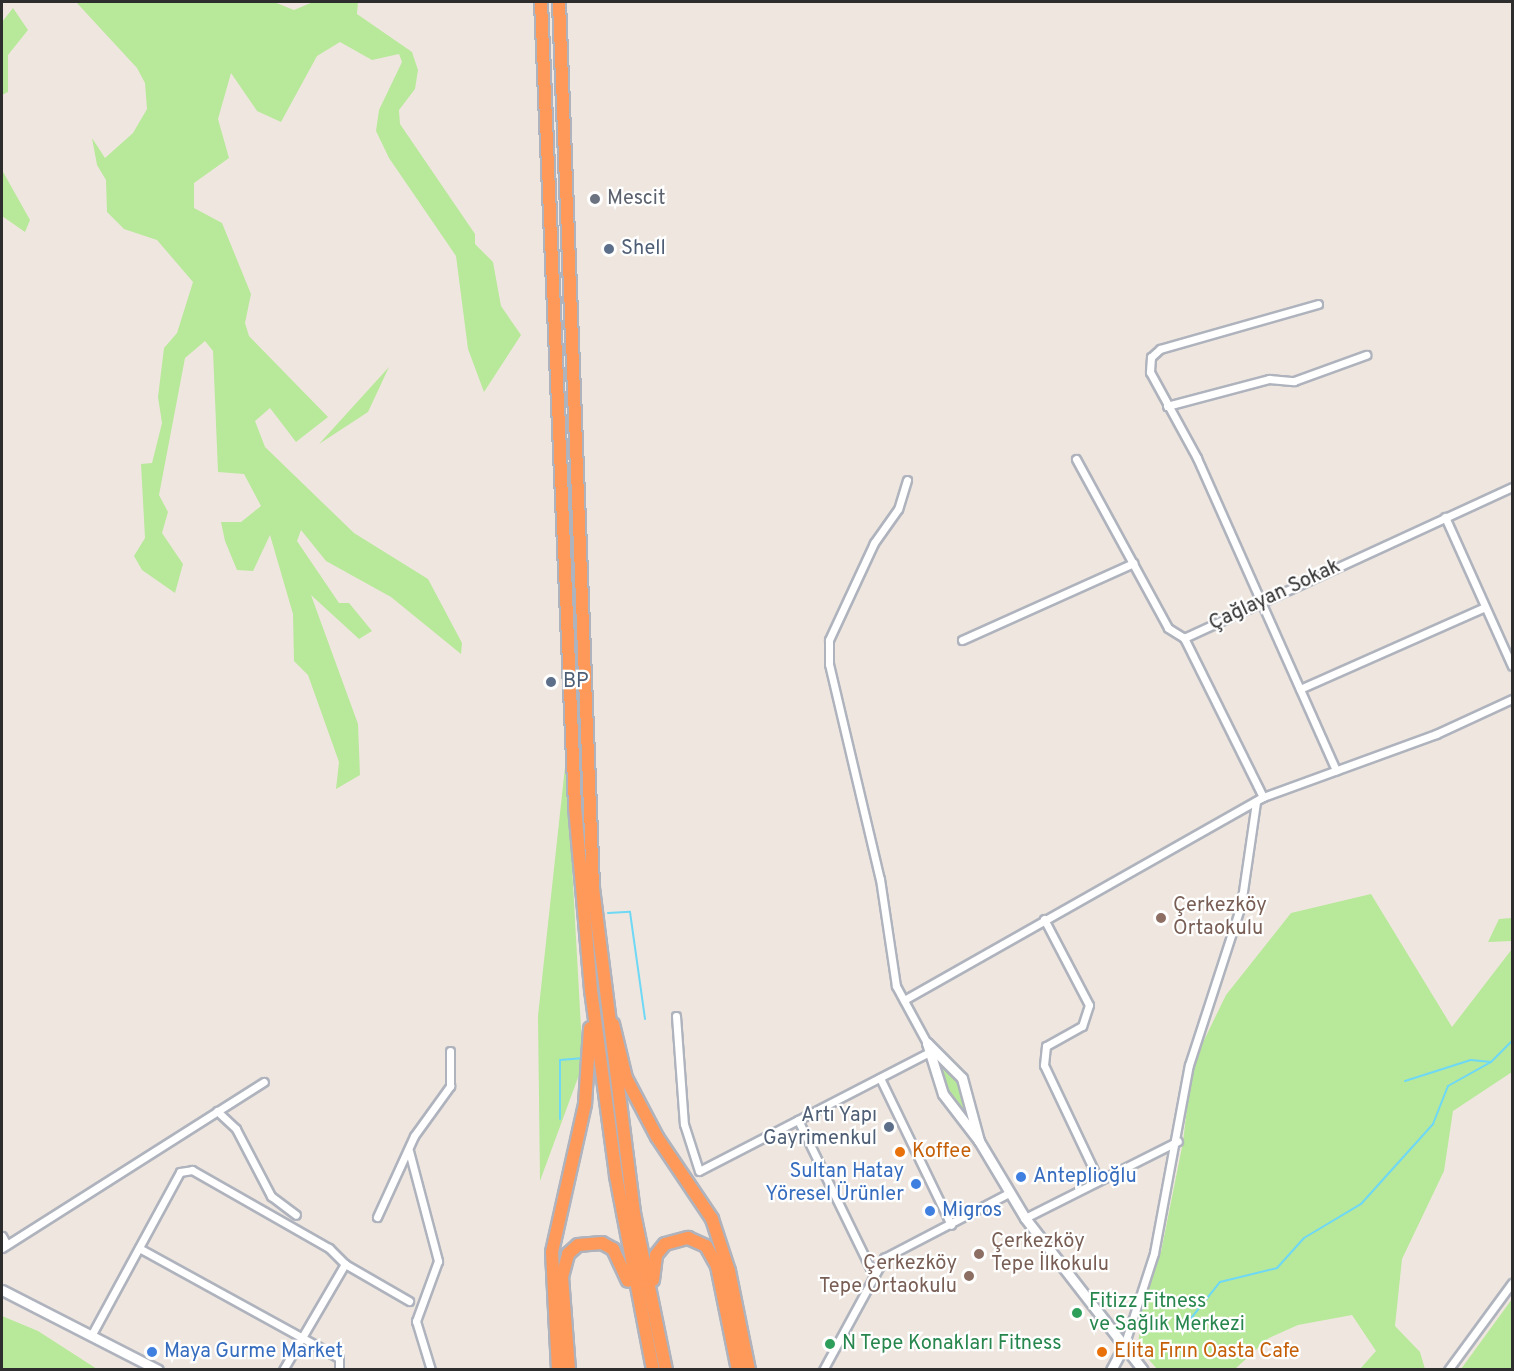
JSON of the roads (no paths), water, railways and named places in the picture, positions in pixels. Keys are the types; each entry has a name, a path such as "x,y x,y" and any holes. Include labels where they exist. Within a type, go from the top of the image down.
{"highway":[{"path":"541,2 575,807 591,990 643,1326 653,1370"},
{"path":"559,2 587,800 605,990 634,1213 666,1370"},
{"path":"558,1370 552,1252 585,1104 591,990"},
{"path":"605,990 626,1078 657,1137 711,1219 729,1271 749,1370"},
{"path":"656,1323 656,1255 678,1238 698,1240 717,1266 738,1370"},
{"path":"569,1370 562,1265 578,1245 603,1243 613,1249 643,1326"}],"street":[{"path":"1318,304 1160,349 1151,357 1150,372 1197,458 1263,601 1336,770"},
{"path":"1167,406 1269,379 1294,381 1366,355"},
{"path":"1076,459 1168,628 1184,638"},
{"path":"907,480 898,509 874,543 829,640 829,664 880,879 896,986 928,1047 943,1094 979,1141 1025,1218 1143,1370"},
{"name":"Çağlayan Sokak","path":"1263,797 1184,638 1512,487"},
{"path":"1445,517 1512,666"},
{"path":"962,640 1133,563"},
{"path":"1300,689 1485,607"},
{"path":"904,1000 1263,797 1512,699"},
{"path":"1111,1370 1124,1346 1154,1253 1178,1141 1189,1065 1242,905 1256,802"},
{"path":"1172,839 1175,847"},
{"path":"1044,919 1089,1005 1082,1026 1046,1046 1044,1065 1099,1181"},
{"path":"676,1016 684,1124 699,1172 880,1078 928,1047"},
{"path":"928,1047 962,1078 979,1141"},
{"path":"377,1217 408,1151 450,1086 450,1051"},
{"path":"880,1078 951,1225"},
{"path":"2,1236 4,1246 264,1082"},
{"path":"217,1111 236,1129 271,1196 296,1215"},
{"path":"798,1120 872,1272"},
{"path":"1025,1218 1178,1141"},
{"path":"408,1151 438,1261 417,1321 431,1370"},
{"path":"92,1334 180,1172 192,1170 329,1248 345,1264 409,1301"},
{"path":"823,1370 872,1272 884,1258 1009,1193"},
{"path":"139,1248 339,1358 339,1370"},
{"path":"283,1370 345,1264"},
{"path":"1448,1370 1512,1283"},
{"path":"2,1290 92,1334 158,1370"},
{"path":"1454,1370 1512,1290"}],"waterway":[{"path":"608,913 630,912 645,1019"},
{"path":"1188,1322 1220,1282 1277,1268 1304,1238 1361,1204 1433,1124 1448,1086 1491,1062 1512,1041"},
{"path":"560,1119 560,1060 584,1058"},
{"path":"1405,1081 1471,1060 1491,1062"}],"place":[{"name":"Mescit","path":"595,199"},
{"name":"Shell","path":"609,249"},
{"name":"BP","path":"551,682"},
{"name":"Çerkezköy Ortaokulu","path":"1161,918"},
{"name":"Artı Yapı Gayrimenkul","path":"889,1127"},
{"name":"Koffee","path":"900,1152"},
{"name":"Anteplioğlu","path":"1021,1177"},
{"name":"Sultan Hatay Yöresel Ürünler","path":"916,1184"},
{"name":"Migros","path":"930,1211"},
{"name":"Çerkezköy Tepe İlkokulu","path":"979,1254"},
{"name":"Çerkezköy Tepe Ortaokulu","path":"969,1276"},
{"name":"Fitizz Fitness ve Sağlık Merkezi","path":"1077,1313"},
{"name":"N Tepe Konakları Fitness","path":"830,1344"},
{"name":"Maya Gurme Market","path":"152,1352"},
{"name":"Elita Fırın Oasta Cafe","path":"1102,1352"}]}
